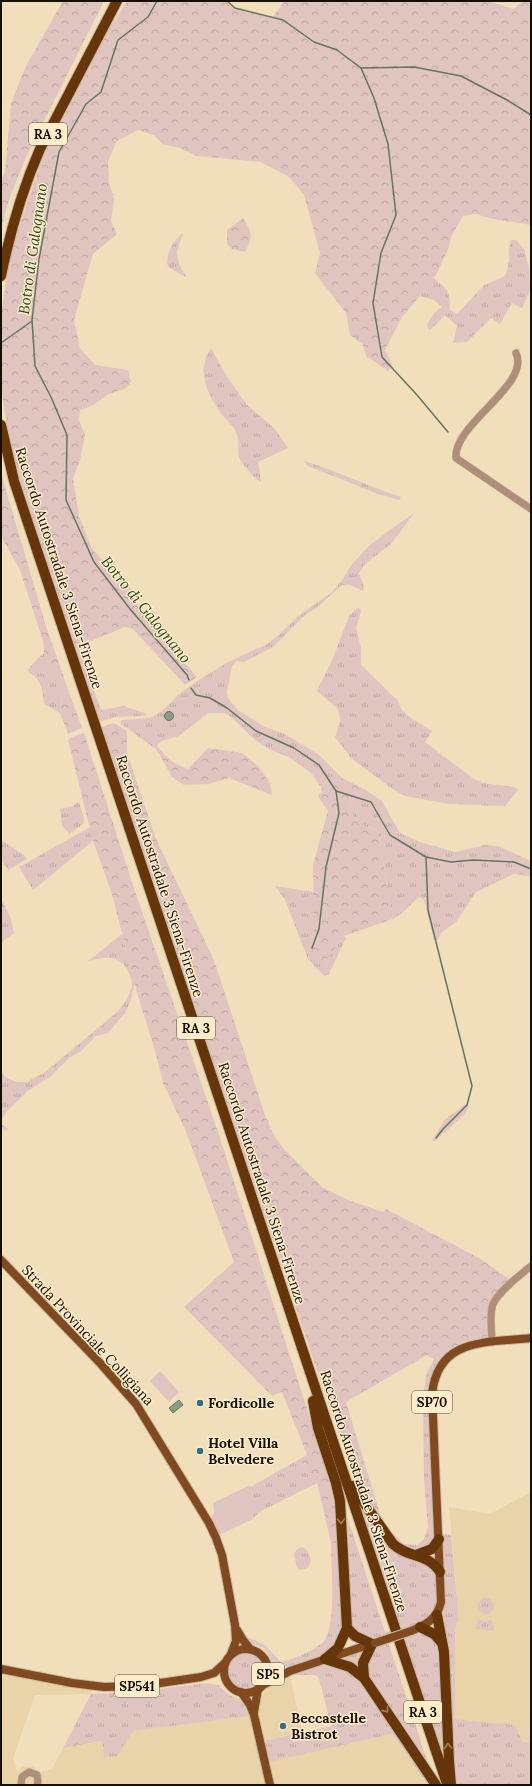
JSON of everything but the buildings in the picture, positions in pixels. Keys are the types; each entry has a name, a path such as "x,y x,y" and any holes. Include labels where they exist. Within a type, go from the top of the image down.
{"highway":[{"name":"RA 3","path":"1,244 21,177 110,1"},
{"name":"RA 3","path":"1,276 12,227 40,149 117,1"},
{"path":"109,17 122,1"},
{"name":"Raccordo Autostradale 3 Siena-Firenze","path":"1,425 14,481 394,1636 441,1785"},
{"name":"Raccordo Autostradale 3 Siena-Firenze","path":"1,456 7,481 317,1402"},
{"path":"317,1402 330,1418 351,1482 357,1494 393,1544 402,1551 432,1562 440,1572"},
{"path":"317,1402 318,1428 336,1483 340,1501 347,1628 338,1648 325,1659"},
{"path":"416,1555 432,1549 439,1539"},
{"path":"437,1614 444,1647 449,1768 452,1785"},
{"path":"347,1628 349,1632 358,1638 374,1643 363,1663 364,1678"},
{"path":"416,1629 436,1636 444,1647"},
{"name":"Raccordo Autostradale 3 Siena-Firenze","path":"394,1636 447,1785"},
{"path":"325,1659 350,1667 364,1678 436,1785"}],"main road":[{"name":"Strada Provinciale Colligiana","path":"1,1260 124,1388 148,1420 216,1538 223,1562 236,1625 240,1636 250,1649"},
{"name":"SP70","path":"437,1614 441,1599 432,1394 435,1379 440,1365 456,1350 475,1344 531,1338"},
{"path":"260,1687 290,1671 416,1629 430,1622 437,1614"},
{"name":"Strada Provinciale Colligiana","path":"231,1654 236,1641 236,1625"},
{"name":"SP5","path":"225,1664 231,1654 240,1650 250,1649 260,1654 268,1667 268,1675 260,1687 254,1703 254,1715"},
{"path":"225,1664 224,1671 228,1683"},
{"name":"SP541","path":"1,1669 72,1684 104,1687 140,1686 201,1677 214,1673 225,1664"},
{"path":"268,1667 276,1671 290,1671"},
{"name":"SP541","path":"201,1677 216,1678 228,1683"},
{"name":"SP5","path":"228,1683 233,1689 241,1692 250,1693 260,1687"},
{"name":"SP5","path":"241,1692 249,1703 254,1715 270,1785"}],"street":[{"path":"516,354 519,360 510,382 469,429 457,449 456,458 531,509"},
{"path":"492,1342 493,1304 499,1295 531,1266"},
{"path":"21,1785 22,1777 29,1772 37,1775 37,1785"}],"shaded area":[{"path":"531,1492 531,1743 522,1741 515,1725 455,1719 455,1629 459,1620 449,1507 490,1514"},
{"path":"1,1672 91,1690 91,1694 35,1695 13,1758 17,1773 22,1767 31,1766 40,1772 52,1769 63,1748 102,1741 133,1731 250,1716 266,1785 1,1785"},
{"path":"290,1675 302,1732 263,1741 258,1712 261,1696 272,1683"},
{"path":"392,1734 428,1785 274,1785 269,1762"}],"green space":[{"path":"63,1 104,1 26,157 10,197 1,228 1,181 5,171 11,103 26,66"},
{"path":"127,1 227,1 235,8 272,18 284,2 283,1 487,1 514,9 522,1 531,1 531,225 493,219 475,214 463,216 451,237 448,250 435,277 427,283 420,296 402,317 385,350 393,366 388,371 366,356 363,345 350,335 346,313 315,273 320,253 304,195 289,177 261,162 196,156 180,148 162,144 155,136 138,130 117,141 108,162 109,182 114,199 111,221 117,234 93,254 74,320 80,348 95,365 128,370 131,382 124,389 109,394 93,405 80,410 79,420 85,435 80,460 73,479 79,516 92,549 130,588 143,613 197,677 185,685 133,629 125,627 86,643 75,653 44,562 15,468 9,440 1,386 2,309 11,251 42,159 109,27"},
{"path":"243,218 251,235 251,239 245,252 232,249 227,244 227,230"},
{"path":"183,233 177,252 179,264 186,277 168,267 167,262 171,248"},
{"path":"511,240 516,240 524,249 529,268 530,290 522,308 512,303 500,324 491,318 467,342 453,343 457,326 445,315 430,330 427,326 429,320 442,307 434,300 420,296 427,283 433,278 445,288 449,294 450,310 457,314 484,285 505,276 508,267"},
{"path":"211,348 226,375 247,405 274,428 288,448 258,462 261,482 252,475 240,460 236,432 223,416 208,392 205,384 204,366 206,357"},
{"path":"304,461 401,497 399,500 378,494 308,466"},
{"path":"1,473 46,626 62,672 53,672 44,653 43,641 20,570 1,536"},
{"path":"415,512 391,544 366,563 359,573 364,586 363,591 350,585 342,585 315,609 305,615 273,647 244,662 237,661 232,666 227,692 228,698 238,710 263,726 285,734 319,755 342,778 321,787 311,773 289,757 270,750 254,739 225,713 208,713 179,736 162,741 157,745 159,749 157,750 120,723 122,720 150,718 162,711 178,695 197,681 230,661 267,644 280,634 298,616 331,593 342,580 352,564 371,544"},
{"path":"357,608 360,608 361,611 356,628 361,647 361,665 397,700 402,710 411,718 432,731 425,742 474,779 483,783 514,787 518,790 505,806 450,804 405,796 391,788 351,758 335,737 340,715 335,706 317,691 333,658 349,616"},
{"path":"81,648 87,672 101,710 124,706 147,714 144,716 116,717 99,722 75,653"},
{"path":"44,653 53,672 62,672 69,692 62,694 60,713 44,704 41,686 37,679 29,673 28,670"},
{"path":"69,692 82,728 68,734 60,713 62,694"},
{"path":"114,723 127,731 127,753 156,839 214,960 265,1115 275,1137 285,1150 322,1187 348,1200 383,1212 386,1209 479,1258 512,1281 490,1309 487,1339 459,1344 434,1359 427,1355 346,1402 383,1524 357,1487 194,1009 101,727"},
{"path":"84,733 134,888 220,1138 328,1474 335,1497 337,1544 331,1543 317,1483 307,1473 300,1459 307,1455 282,1392 272,1396 184,1307 234,1262 185,1129 163,1083 156,1054 137,993 112,894 93,841 68,740"},
{"path":"208,748 242,753 258,766 270,783 272,795 229,778 208,784 184,785 172,777 157,750 159,749 174,763 188,769"},
{"path":"342,778 364,789 359,796 349,803 355,819 361,825 378,830 393,919 344,936 326,961 318,962 308,953 314,932 313,865 328,811 318,796 322,792 321,787"},
{"path":"364,789 382,801 400,833 420,842 455,852 485,845 498,846 531,861 531,878 529,876 514,874 476,892 456,922 441,933 438,940 434,940 424,900 419,897 393,919 378,830 361,825 355,819 349,803 359,796"},
{"path":"79,802 84,818 83,824 70,834 62,826 60,809 72,806"},
{"path":"90,827 93,841 33,890 19,867"},
{"path":"1,840 24,855 27,859 8,870 1,859"},
{"path":"275,886 314,892 314,932 308,953 326,961 344,936 346,938 329,974 324,976 308,959 285,900"},
{"path":"1,898 11,919 14,933 1,943"},
{"path":"122,934 135,982 131,1000 125,1013 108,1033 96,1036 80,1052 69,1058 50,1077 28,1091 7,1111 2,1119 2,1125 8,1129 5,1131 1,1126 1,1072 7,1078 17,1082 26,1082 44,1073 116,1013 127,999 132,987 132,982 125,965 115,959 110,958 99,958 87,962"},
{"path":"466,1104 470,1105 465,1114 435,1141 432,1141 444,1120"},
{"path":"453,1347 435,1365 428,1393 433,1538 430,1543 422,1549 413,1551 408,1550 399,1545 383,1524 404,1544 417,1545 424,1539 428,1527 424,1480 423,1401 426,1375 434,1359"},
{"path":"160,1371 179,1392 169,1402 150,1381"},
{"path":"300,1459 307,1473 317,1483 261,1511 251,1520 253,1499 250,1487"},
{"path":"250,1486 252,1490 253,1499 251,1520 219,1535 210,1519 214,1513 213,1503"},
{"path":"358,1501 387,1543 427,1561 437,1576 438,1594 435,1608 431,1616 422,1623 400,1630"},
{"path":"344,1507 386,1635 380,1637 368,1638 351,1631"},
{"path":"442,1534 451,1535 459,1620 455,1629 455,1719 515,1725 522,1741 531,1743 531,1785 455,1785 441,1617 445,1599"},
{"path":"331,1543 337,1544 342,1625 337,1641 329,1650 306,1662 289,1666 275,1666 264,1648 248,1642 243,1635 265,1645 281,1662 306,1653 323,1642 329,1629 331,1618"},
{"path":"302,1547 307,1550 311,1560 308,1568 301,1570 297,1568 294,1554 297,1549"},
{"path":"486,1598 493,1603 494,1606 489,1613 486,1614 479,1609 478,1606 483,1599"},
{"path":"478,1619 485,1621 491,1620 494,1626 494,1631 475,1629"},
{"path":"416,1633 430,1637 440,1651 446,1766 402,1637"},
{"path":"388,1642 432,1772 366,1675 367,1662 372,1650"},
{"path":"363,1650 359,1659 359,1669 338,1659"},
{"path":"250,1653 259,1658 263,1664 263,1678 259,1684 250,1689 242,1689 233,1684 229,1678 228,1667 233,1658 239,1654"},
{"path":"333,1665 345,1668 358,1678 429,1779 428,1785 392,1734 269,1762 263,1741 331,1726 319,1679 316,1675 290,1675 319,1666"},
{"path":"207,1683 218,1685 231,1696 240,1699 250,1716 133,1731 117,1756 104,1757 102,1741 63,1748 91,1694 135,1692"}],"water":[{"path":"167,712 171,712 173,716 171,720 167,720 165,718 165,714"},
{"path":"179,1400 183,1405 173,1413 169,1408"}],"waterway":[{"name":"Botro di Galognano","path":"157,1 148,17 118,40 101,92 86,104 59,152 39,259 32,320 35,366 51,397 67,435 66,500 94,562 130,609 187,675 189,680"},
{"path":"227,1 235,8 283,20 314,42 337,50 361,68 414,67 461,76 507,100 531,115"},
{"path":"361,68 374,98 388,144 396,215 381,253 373,303 382,357 448,432"},
{"path":"1,343 32,321"},
{"name":"Botro di Galognano","path":"191,688 196,695 210,698 227,708 256,731 294,748 319,765 336,791 371,802 390,835 426,857 451,862 473,860 514,862 531,869"},
{"path":"312,948 319,929 326,867 339,813 336,791"},
{"path":"426,857 428,910 472,1086 467,1105 436,1138"}],"tunnel":[{"path":"390,1631 394,1642"}],"place":[{"name":"Fordicolle","path":"200,1403"},
{"name":"Hotel Villa Belvedere","path":"200,1451"},
{"name":"Beccastelle Bistrot","path":"283,1726"}]}
